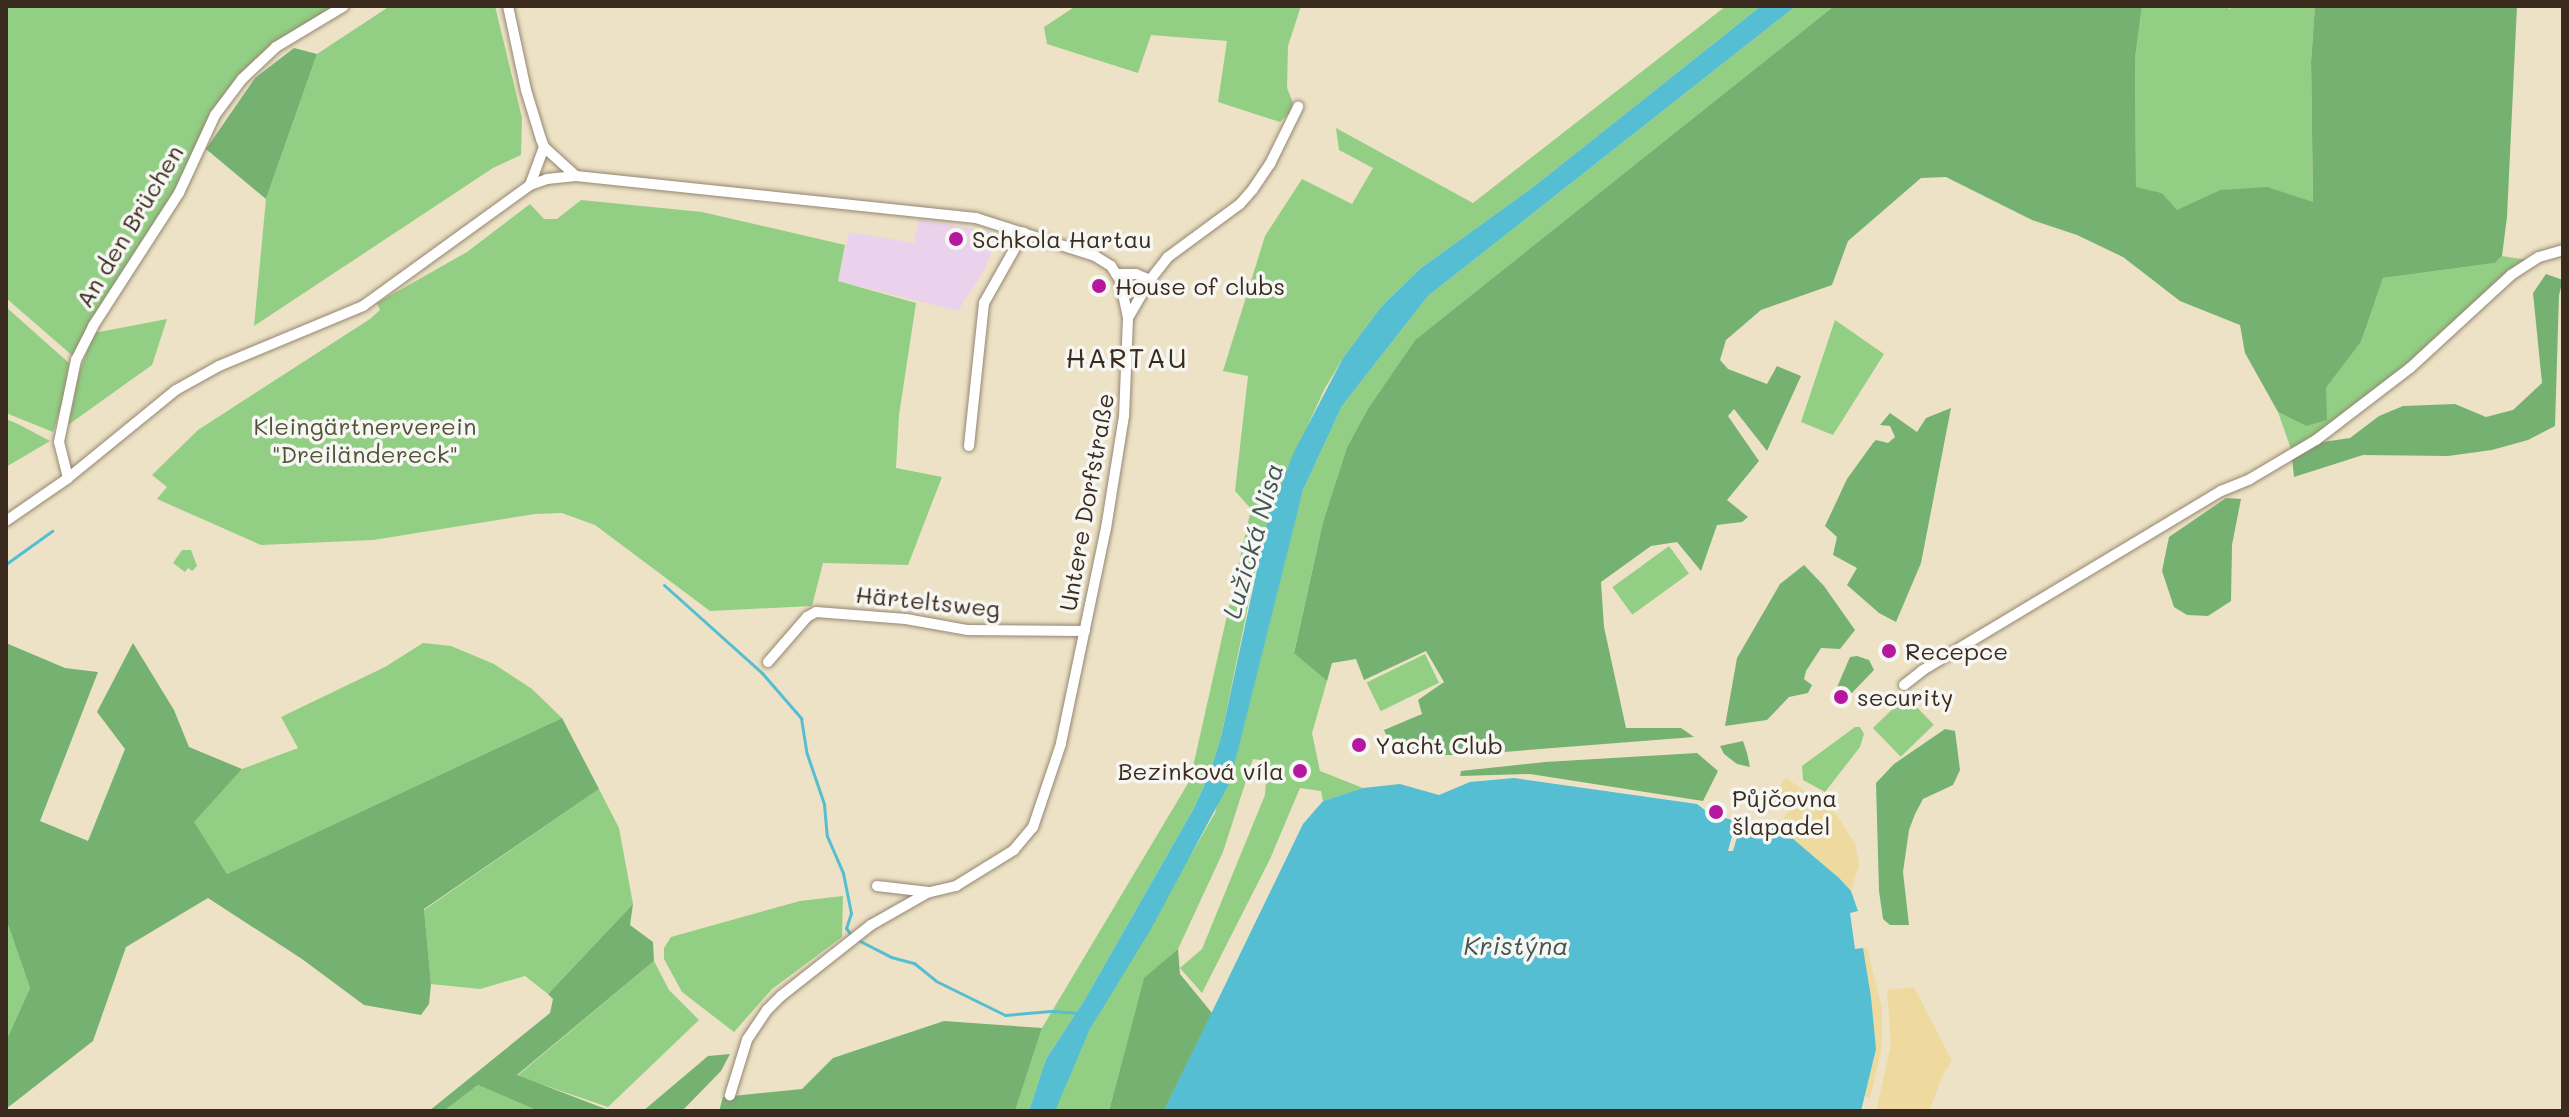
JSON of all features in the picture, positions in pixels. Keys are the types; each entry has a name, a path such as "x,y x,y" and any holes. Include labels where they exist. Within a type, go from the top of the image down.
{"street":[{"name":"An den Brüchen","path":"68,478 59,442 76,360 93,326 179,193 215,115 242,79 276,47 314,20 344,6"},
{"path":"508,6 526,90 544,147 576,176"},
{"path":"1128,318 1150,280 1168,257 1240,204 1253,189 1270,164 1298,107"},
{"path":"530,185 544,147"},
{"path":"6,521 68,478 176,390 219,366 363,306 530,185 576,176 959,216 1024,232 1095,256 1116,274 1136,274 1150,280"},
{"path":"969,446 984,327 984,303 994,279 1012,258 1024,232"},
{"path":"1904,685 1923,670 2221,491 2250,479 2316,440 2410,368 2511,275 2539,257 2563,250"},
{"name":"Untere Dorfstraße","path":"730,1095 747,1040 767,1010 854,938 929,892 956,886 1004,857 1033,827 1056,764 1085,631 1124,416 1128,318 1116,274"},
{"name":"Härteltsweg","path":"768,662 807,617 816,612 906,619 968,630 1085,631"},
{"path":"877,886 929,892"}],"shaded area":[{"path":"919,219 1000,234 984,270 958,311 838,281 849,232 914,243"}],"green space":[{"path":"6,6 339,6 295,30 240,79 75,358 6,298"},
{"path":"390,6 495,6 522,118 521,155 493,168 254,326 266,199 317,54"},
{"path":"1076,6 1301,6 1288,46 1287,88 1293,103 1289,113 1280,122 1218,102 1227,41 1151,35 1138,73 1047,44 1044,27"},
{"path":"1726,6 1761,6 1532,188 1421,268 1381,307 1343,358 1324,390 1275,497 1256,567 1221,737 1210,773 1194,808 1084,1001 1046,1059 1029,1111 1015,1111 1042,1028 1190,780 1251,509 1235,491 1248,376 1223,371 1265,236 1302,179 1352,204 1373,168 1339,150 1336,128 1473,203"},
{"path":"1796,6 1834,6 1415,340 1369,407 1347,447 1323,522 1294,652 1327,681 1312,733 1320,771 1363,788 1323,801 1321,791 1300,788 1270,859 1202,993 1180,968 1202,949 1265,795 1267,761 1253,759 1223,852 1178,949 1144,979 1109,1111 1054,1111 1090,1029 1215,813 1303,490 1342,406 1428,296"},
{"path":"1834,6 2142,6 2135,59 2136,187 2162,193 2177,210 2220,190 2267,187 2313,202 2311,62 2315,6 2517,6 2507,217 2502,256 2495,263 2383,278 2361,342 2326,388 2327,420 2306,426 2278,412 2245,353 2240,325 2180,301 2123,257 2077,235 2032,220 1946,177 1921,178 1848,241 1832,285 1761,310 1726,340 1720,360 1728,369 1767,384 1777,366 1801,376 1767,451 1734,409 1728,416 1759,461 1727,500 1748,517 1742,522 1717,525 1701,571 1677,542 1651,546 1601,582 1604,627 1626,728 1681,728 1694,737 1465,755 1395,755 1384,730 1422,714 1418,700 1444,682 1426,651 1364,680 1356,659 1332,663 1327,681 1294,653 1323,522 1347,447 1369,407 1415,340"},
{"path":"2142,6 2224,6 2230,9 2231,6 2315,6 2311,62 2313,203 2220,190 2177,211 2162,193 2136,188 2135,59"},
{"path":"294,48 317,54 266,199 206,149 255,78"},
{"name":"Kleingärtnerverein \"Dreiländereck\"","path":"581,200 702,212 845,245 838,281 916,303 899,415 896,468 942,477 908,565 823,563 812,606 710,611 595,525 562,513 535,514 373,540 261,545 157,499 167,487 152,475 198,430 370,319 380,310 377,303 467,252 530,204 544,219 557,219"},
{"path":"2502,256 2527,260 2408,365 2313,437 2291,449 2278,412 2306,426 2326,388 2361,342 2383,278 2495,263"},
{"path":"2546,274 2563,280 2559,295 2555,426 2528,440 2492,450 2448,456 2363,455 2294,477 2292,458 2316,443 2350,438 2379,416 2403,406 2455,404 2486,417 2513,410 2542,383 2533,293"},
{"path":"6,307 69,363 66,390 53,432 6,413"},
{"path":"167,319 152,365 68,425 79,373 94,333"},
{"path":"1835,320 1884,354 1833,435 1801,422"},
{"path":"1951,408 1921,563 1896,622 1879,613 1847,585 1857,568 1833,555 1837,537 1825,526 1847,479 1873,443 1876,440 1888,443 1895,437 1890,426 1880,425 1890,413 1917,432 1926,418"},
{"path":"6,419 18,424 50,441 6,467"},
{"path":"2226,498 2241,499 2232,545 2231,601 2208,616 2187,615 2174,607 2162,571 2169,537"},
{"path":"1669,546 1689,574 1632,615 1612,587"},
{"path":"182,550 191,550 197,566 192,571 188,568 185,572 173,563"},
{"path":"1804,565 1824,586 1855,630 1840,649 1821,648 1806,671 1804,679 1812,685 1808,693 1789,697 1767,720 1725,726 1737,658 1780,584"},
{"path":"6,643 65,668 98,672 40,821 88,841 125,749 97,712 133,643 174,710 189,747 242,769 194,822 227,874 562,718 599,789 424,909 431,984 429,1004 421,1015 364,1005 302,959 208,898 126,947 93,1041 6,1109 6,1041 30,988 6,919"},
{"path":"423,643 451,646 494,664 532,689 562,718 227,874 193,822 242,769 298,748 281,717 385,667"},
{"path":"1425,654 1439,683 1381,711 1367,682"},
{"path":"1850,657 1869,660 1874,670 1848,697 1835,692"},
{"path":"1906,696 1934,725 1901,757 1873,728"},
{"path":"1855,727 1860,727 1864,734 1860,747 1825,792 1803,780 1802,766"},
{"path":"1945,729 1955,731 1960,770 1953,785 1923,799 1915,814 1909,830 1903,872 1909,925 1890,925 1883,919 1879,891 1876,783 1894,764"},
{"path":"1743,741 1750,767 1737,764 1724,754 1720,746"},
{"path":"1697,753 1718,771 1703,801 1530,774 1460,776 1461,771 1545,762"},
{"path":"599,789 619,828 633,904 548,994 525,976 480,989 431,984 424,910"},
{"path":"843,896 842,937 772,989 734,1032 682,992 664,959 664,948 671,937 800,901"},
{"path":"633,904 630,925 653,942 654,961 517,1075 611,1111 538,1111 478,1085 444,1111 429,1111 550,1013 553,999 548,994"},
{"path":"6,919 30,988 6,1041"},
{"path":"1178,949 1180,974 1212,1013 1164,1111 1109,1111 1144,978"},
{"path":"654,961 669,990 699,1020 608,1107 517,1076"},
{"path":"944,1021 1042,1028 1015,1111 719,1111 723,1097 802,1089 833,1058"},
{"path":"730,1054 721,1071 682,1111 643,1111 708,1056"},
{"path":"478,1085 538,1111 444,1111"}],"sand":[{"path":"1786,778 1833,810 1855,843 1859,865 1851,891 1818,859 1777,829 1789,810 1766,803"},
{"path":"1863,948 1867,948 1882,1008 1882,1046 1870,1098 1864,1096 1876,1049"},
{"path":"1914,987 1952,1061 1944,1072 1929,1111 1876,1111 1891,1044 1887,990"}],"water":[{"path":"1761,6 1796,6 1428,296 1342,406 1303,490 1230,782 1151,929 1090,1029 1055,1111 1029,1111 1046,1059 1084,1001 1194,808 1210,773 1221,737 1269,514 1294,452 1343,358 1381,307 1421,268 1532,188"},
{"name":"Kristýna","path":"1514,778 1697,804 1710,814 1736,821 1728,851 1733,851 1741,823 1763,829 1767,825 1785,832 1839,878 1851,891 1858,911 1850,913 1855,949 1863,948 1876,1049 1861,1111 1164,1111 1303,824 1323,801 1363,788 1400,784 1439,795 1470,782"}],"waterway":[{"path":"6,564 52,531"},
{"path":"664,585 762,673 801,718 807,754 824,804 827,836 843,873 851,913 846,928 852,936"},
{"path":"858,940 891,957 914,963 936,981 1005,1015 1051,1011 1077,1013"}],"place":[{"name":"Schkola Hartau","path":"956,239"},
{"name":"House of clubs","path":"1099,286"},
{"name":"Recepce","path":"1889,651"},
{"name":"security","path":"1841,697"},
{"name":"Yacht Club","path":"1359,745"},
{"name":"Bezinková víla","path":"1300,771"},
{"name":"Půjčovna šlapadel","path":"1716,812"}],"district":[{"name":"HARTAU","path":"1127,357"}],"water label":[{"name":"Lužická Nisa","path":"1253,541"}]}
